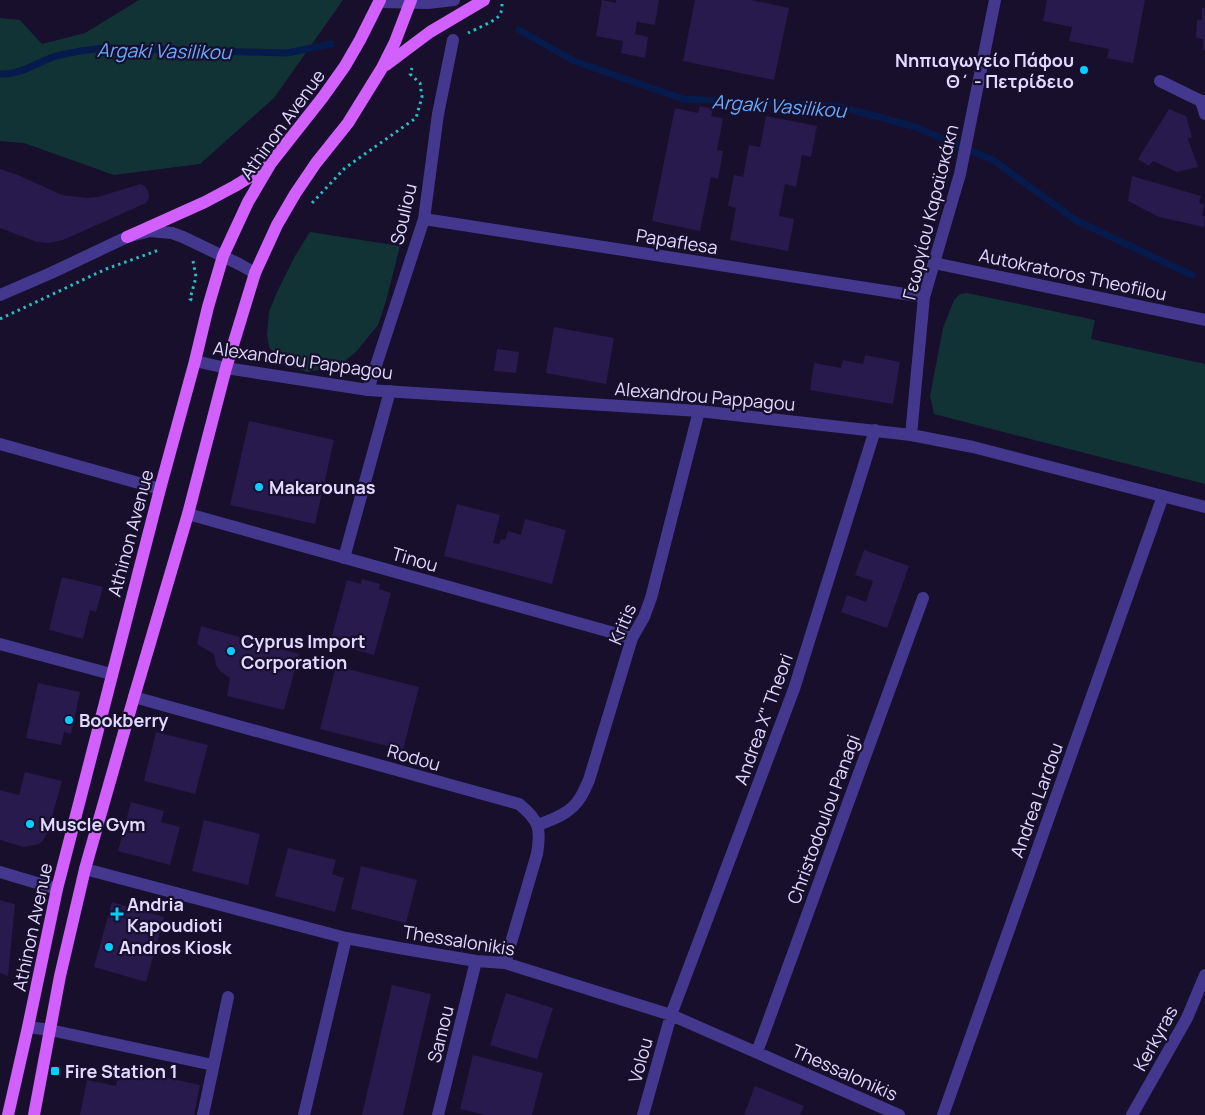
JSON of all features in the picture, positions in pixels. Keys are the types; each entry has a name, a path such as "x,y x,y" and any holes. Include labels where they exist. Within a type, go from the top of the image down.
{"main road":[{"path":"382,68 430,32 484,0"},
{"name":"Athinon Avenue","path":"8,1115 57,889 111,674 223,256 248,202 271,163 345,66 380,1"},
{"path":"34,1115 60,976 86,870 134,697 188,514 226,368 256,273 277,225 295,194 316,163 348,123 382,68 411,1"},
{"path":"127,237 205,202 236,186 271,163"}],"street":[{"path":"380,1 428,3 454,0"},
{"name":"Γεωργίου Καραϊσκάκη","path":"911,435 924,297 960,174 995,0"},
{"name":"Souliou","path":"368,390 424,219 438,114 453,40"},
{"path":"1160,81 1203,101 1205,114"},
{"name":"Papaflesa","path":"424,219 924,297"},
{"path":"0,295 127,237 150,231 172,233 183,237 256,273"},
{"name":"Autokratoros Theofilou","path":"934,263 1205,320"},
{"name":"Alexandrou Pappagou","path":"195,361 226,368 368,390 699,411 911,435 974,447 1205,507"},
{"path":"344,558 390,391"},
{"name":"Kritis","path":"538,825 554,819 571,809 580,798 589,780 632,638 644,617 651,598 699,411"},
{"name":"Andrea X\" Theori","path":"671,1015 794,689 875,430"},
{"path":"0,444 160,488"},
{"name":"Andrea Lardou","path":"943,1115 1163,496"},
{"name":"Tinou","path":"188,514 632,638"},
{"name":"Christodoulou Panagi","path":"756,1052 923,598"},
{"path":"0,644 111,674"},
{"name":"Rodou","path":"134,697 519,804 530,813 538,825"},
{"path":"505,963 537,854 540,839 538,825"},
{"name":"Thessalonikis","path":"86,870 346,938 476,961 505,963 671,1015 900,1115"},
{"path":"0,872 57,889"},
{"path":"304,1115 346,938"},
{"name":"Samou","path":"438,1115 476,961"},
{"name":"Kerkyras","path":"1132,1115 1187,1018 1205,975"},
{"path":"202,1115 228,997"},
{"name":"Volou","path":"643,1115 671,1015"},
{"path":"28,1027 50,1030 213,1066"}],"green space":[{"path":"139,0 343,0 274,98 200,164 114,175 24,143 0,141 0,18 20,20 42,44 85,33"},
{"path":"310,232 400,246 378,325 356,352 341,364 307,372 281,363 269,347 267,334 269,312 277,292 295,256"},
{"path":"967,293 1095,320 1091,339 1205,364 1205,484 934,414 930,396 943,328 954,300 960,294"}],"building":[{"path":"602,0 616,3 616,0 659,0 655,25 637,22 635,34 648,37 645,58 621,53 623,41 596,36"},
{"path":"695,0 751,0 789,8 774,80 683,61"},
{"path":"1047,0 1145,0 1133,63 1107,58 1109,49 1069,41 1072,27 1043,21"},
{"path":"1202,8 1205,8 1205,50 1203,50 1203,39 1196,38 1197,20 1202,20"},
{"path":"700,106 713,109 711,116 723,118 717,150 723,151 718,179 711,177 700,231 652,221 675,108 698,113"},
{"path":"1169,109 1186,116 1192,137 1188,139 1198,167 1177,172 1153,161 1149,166 1138,159"},
{"path":"766,116 817,126 811,157 802,155 796,187 785,184 779,216 794,219 788,251 730,240 736,208 728,206 734,175 743,177 749,145 760,147"},
{"path":"0,169 62,195 87,198 98,197 140,184 145,186 149,198 146,203 63,240 48,243 37,242 0,228"},
{"path":"1132,176 1201,196 1199,203 1204,204 1202,216 1205,216 1204,227 1159,217 1128,201"},
{"path":"554,327 614,338 606,384 546,373"},
{"path":"497,349 519,352 516,373 494,371"},
{"path":"865,355 900,362 893,404 810,390 814,363 841,368 843,360 863,364"},
{"path":"249,421 334,440 315,524 230,505"},
{"path":"457,504 500,515 493,543 499,544 501,539 505,540 508,531 521,535 525,519 566,530 552,584 444,556"},
{"path":"864,550 909,566 887,628 841,612 847,595 866,602 873,581 855,575"},
{"path":"62,577 103,587 96,612 90,610 83,639 49,630"},
{"path":"362,579 380,584 379,589 391,593 374,655 330,643 347,580 361,584"},
{"path":"201,626 299,654 284,710 227,696 230,678 220,671 216,665 214,654 197,644"},
{"path":"336,666 419,687 403,750 320,729"},
{"path":"38,683 80,692 71,734 64,732 61,745 26,738"},
{"path":"156,732 208,745 195,794 144,781"},
{"path":"25,772 62,781 44,839 39,844 24,847 0,840 0,790 19,795"},
{"path":"131,802 164,811 161,822 180,827 170,865 118,851"},
{"path":"204,820 260,834 248,885 192,871"},
{"path":"288,848 336,860 332,874 344,878 335,912 275,896"},
{"path":"361,866 417,880 406,923 351,909"},
{"path":"0,900 15,904 8,976 0,973"},
{"path":"112,902 164,917 146,982 94,967"},
{"path":"392,985 431,994 403,1115 362,1115"},
{"path":"506,993 553,1008 537,1059 490,1045"},
{"path":"473,1055 543,1073 532,1115 485,1115 460,1109"},
{"path":"120,1068 200,1085 194,1115 80,1115 87,1080 116,1086"},
{"path":"755,1086 804,1106 800,1115 744,1115"}],"waterway":[{"name":"Argaki Vasilikou","path":"519,30 574,61 683,99 837,106 916,127 993,160 1077,221 1192,275"},
{"name":"Argaki Vasilikou","path":"0,74 14,73 59,55 104,48 287,53 331,44"}],"place":[{"name":"Νηπιαγωγείο Πάφου Θ΄ - Πετρίδειο","path":"1084,70"},
{"name":"Makarounas","path":"259,487"},
{"name":"Cyprus Import Corporation","path":"231,651"},
{"name":"Bookberry","path":"69,720"},
{"name":"Muscle Gym","path":"30,824"},
{"name":"Andria Kapoudioti","path":"117,914"},
{"name":"Andros Kiosk","path":"109,947"},
{"name":"Fire Station 1","path":"55,1071"}]}
